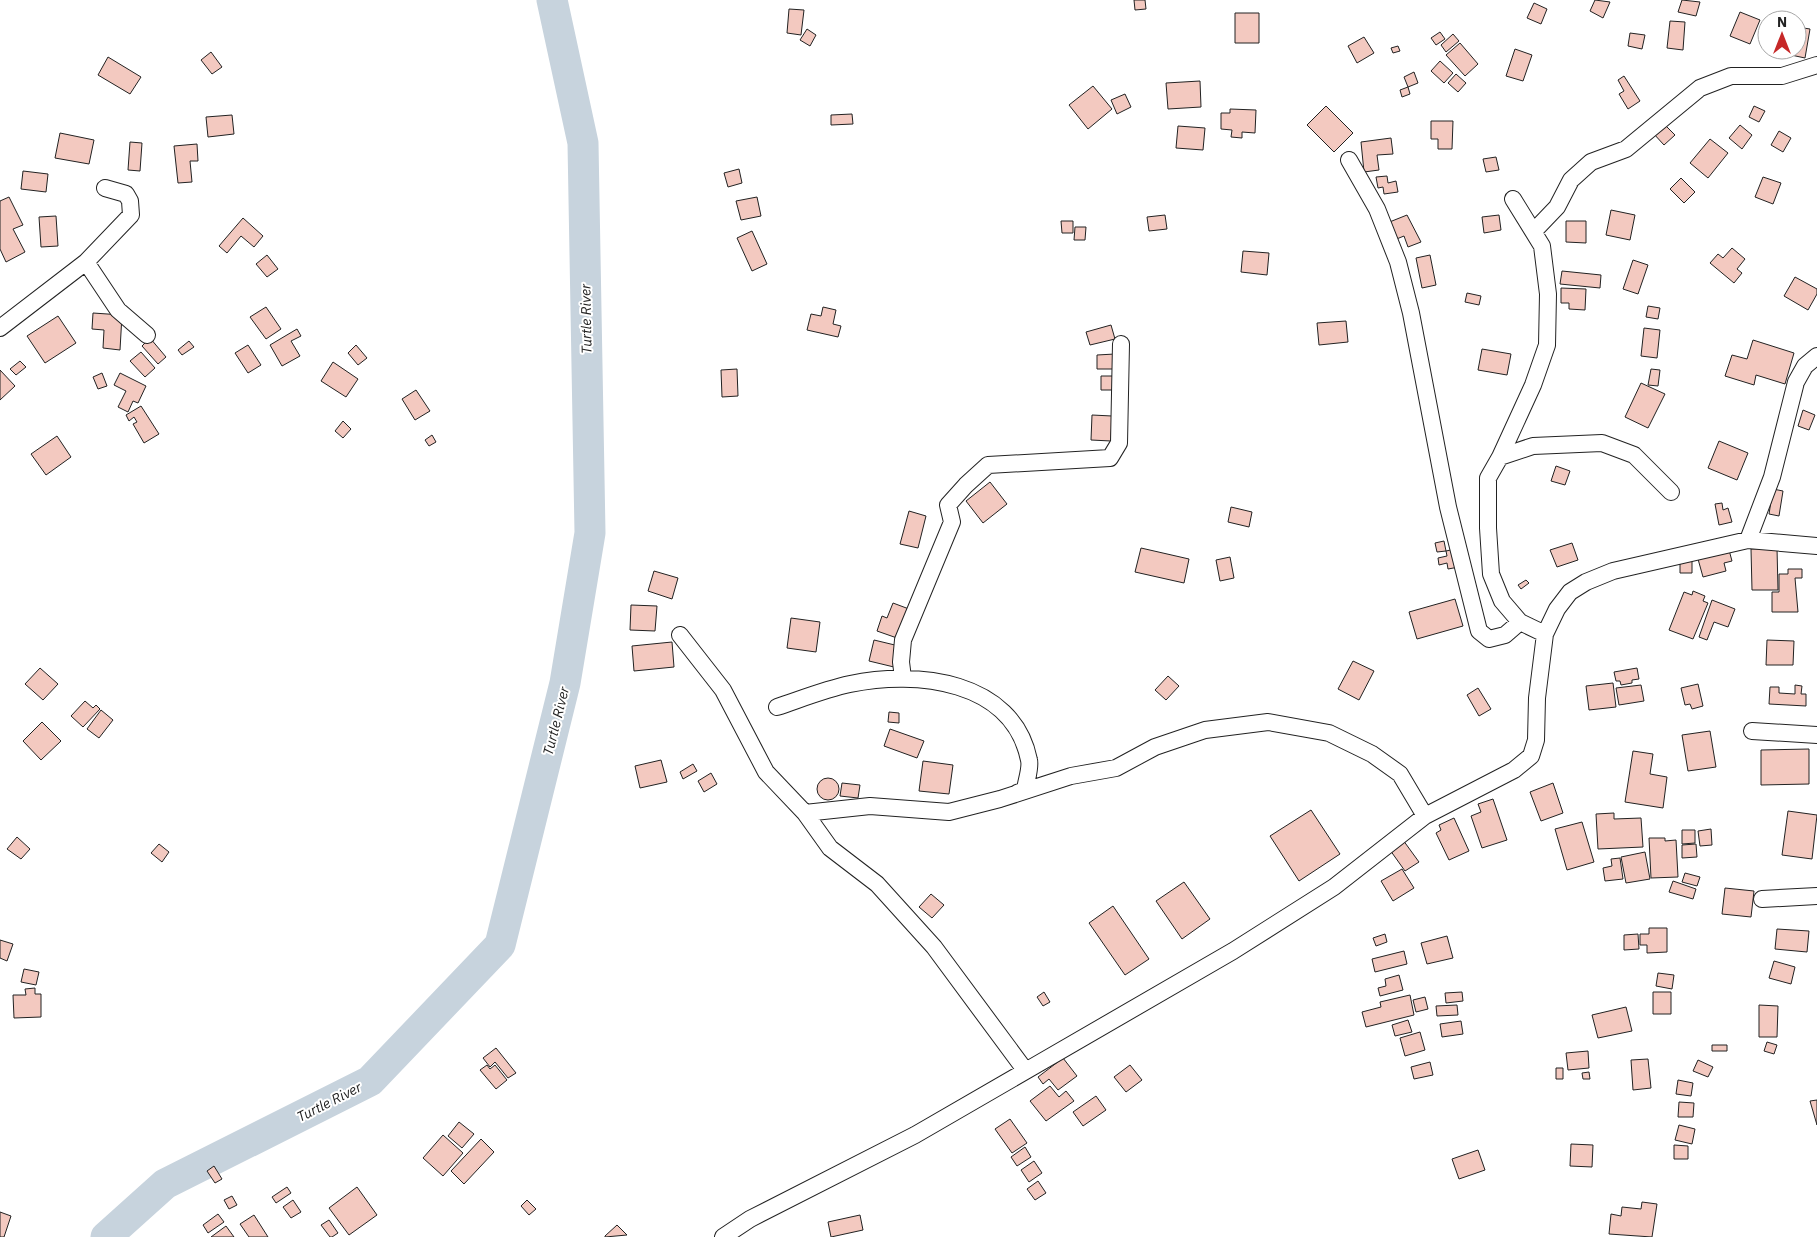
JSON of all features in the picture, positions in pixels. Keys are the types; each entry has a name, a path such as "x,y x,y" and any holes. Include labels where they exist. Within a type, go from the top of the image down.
{"street":[{"path":"1534,232 1556,208 1571,180 1591,162 1626,148 1700,88 1731,76 1782,76 1817,65"},
{"path":"1349,160 1377,209 1398,262 1411,313 1448,507 1479,631 1490,639 1505,635 1520,622"},
{"path":"0,328 86,262 118,231 131,215 130,201 126,194 106,188"},
{"path":"1513,198 1542,246 1548,294 1547,344 1533,385 1500,457 1488,478 1488,528 1491,574 1502,601 1520,622 1545,634"},
{"path":"86,262 118,310 147,335"},
{"path":"904,678 901,662 904,640 952,522 948,505 988,465 1110,458 1119,443 1121,344"},
{"path":"1748,540 1772,477 1796,382 1805,366 1817,356"},
{"path":"1500,457 1533,446 1602,443 1634,455 1671,492"},
{"path":"723,1237 750,1219 915,1135 1292,915 1334,887 1425,816 1514,770 1531,756 1536,740 1537,698 1545,634 1557,609 1570,592 1586,582 1613,571 1748,540 1817,546"},
{"path":"680,635 723,690 766,772 806,813 830,848 877,884 934,947 1025,1070"},
{"path":"777,707 850,684 904,678 957,684 995,703 1019,731 1029,761 1025,790 1000,799"},
{"path":"806,813 870,806 949,812 1000,799 1071,776 1116,768 1156,747 1205,730 1268,722 1329,732 1372,754 1400,774 1425,816"},
{"path":"1752,731 1817,735"},
{"path":"1762,899 1817,896"}],"building":[{"path":"1134,0 1145,0 1146,9 1135,10"},
{"path":"1595,0 1610,2 1603,18 1590,11"},
{"path":"1682,0 1700,2 1696,16 1678,12"},
{"path":"1534,3 1547,9 1541,24 1527,18"},
{"path":"789,9 804,10 801,35 787,33"},
{"path":"1740,12 1757,19 1757,27 1750,44 1730,36"},
{"path":"1235,13 1259,13 1259,43 1235,43"},
{"path":"1670,21 1685,22 1683,50 1667,48"},
{"path":"807,29 816,35 810,46 800,40"},
{"path":"1807,29 1810,29 1807,46"},
{"path":"1440,32 1445,39 1436,45 1431,38"},
{"path":"1630,33 1645,35 1642,49 1628,46"},
{"path":"1453,34 1459,41 1446,52 1441,45"},
{"path":"1364,37 1374,53 1357,63 1348,46"},
{"path":"1460,43 1478,64 1465,76 1446,55"},
{"path":"1398,46 1400,51 1393,53 1391,48"},
{"path":"1515,49 1532,55 1523,81 1506,76"},
{"path":"211,52 222,67 212,74 201,60"},
{"path":"108,57 141,77 130,94 98,75"},
{"path":"1440,61 1453,73 1444,83 1431,71"},
{"path":"1414,72 1418,83 1408,87 1404,77"},
{"path":"1456,74 1466,83 1458,92 1448,83"},
{"path":"1624,76 1640,101 1628,109 1619,94 1624,91 1618,80"},
{"path":"1200,81 1201,107 1168,109 1166,83"},
{"path":"1093,86 1112,109 1088,129 1069,105"},
{"path":"1408,87 1410,94 1402,97 1400,90"},
{"path":"1125,94 1131,107 1117,114 1111,100"},
{"path":"1326,106 1353,133 1334,152 1307,125"},
{"path":"1754,106 1765,111 1759,122 1749,117"},
{"path":"1230,109 1256,110 1255,133 1242,132 1242,138 1231,137 1232,130 1221,129 1221,113 1230,113"},
{"path":"852,114 853,124 831,125 831,115"},
{"path":"232,115 234,134 208,137 206,117"},
{"path":"1431,121 1453,121 1452,149 1438,149 1438,139 1431,139"},
{"path":"1664,124 1675,135 1664,145 1653,133"},
{"path":"1740,125 1752,135 1742,149 1729,138"},
{"path":"1178,126 1205,128 1203,150 1176,148"},
{"path":"1779,131 1791,138 1783,152 1771,145"},
{"path":"60,133 94,140 89,164 55,158"},
{"path":"1391,138 1393,154 1377,155 1379,170 1364,172 1361,142"},
{"path":"1710,139 1728,153 1708,178 1690,163"},
{"path":"130,142 142,143 140,171 128,170"},
{"path":"197,144 198,161 190,161 192,182 178,183 174,146"},
{"path":"1496,157 1499,170 1486,172 1483,159"},
{"path":"739,169 742,183 728,187 724,173"},
{"path":"23,171 48,174 46,192 21,189"},
{"path":"1387,176 1388,183 1396,181 1398,192 1384,194 1383,187 1378,188 1376,177"},
{"path":"1763,177 1781,183 1773,204 1755,197"},
{"path":"1681,178 1695,192 1684,203 1670,189"},
{"path":"9,197 23,225 13,229 25,252 6,262 0,249 0,201"},
{"path":"757,197 761,216 741,220 736,201"},
{"path":"1611,210 1635,215 1630,240 1606,235"},
{"path":"1165,215 1167,229 1149,231 1147,217"},
{"path":"1407,215 1421,242 1408,247 1404,236 1394,240 1387,223"},
{"path":"1499,215 1501,230 1484,233 1482,217"},
{"path":"56,216 58,246 41,247 39,217"},
{"path":"243,218 263,236 254,247 241,236 227,253 219,246"},
{"path":"1061,221 1073,221 1073,233 1062,233"},
{"path":"1566,221 1586,221 1586,243 1566,242"},
{"path":"1075,227 1086,227 1085,240 1074,240"},
{"path":"752,231 767,264 752,271 737,238"},
{"path":"1732,248 1745,259 1737,269 1742,273 1734,283 1710,263 1718,254 1723,258"},
{"path":"1243,251 1269,253 1267,275 1241,272"},
{"path":"267,255 278,269 267,277 256,264"},
{"path":"1430,255 1436,285 1422,288 1416,258"},
{"path":"1633,260 1648,265 1638,294 1623,289"},
{"path":"1562,271 1601,275 1600,288 1560,284"},
{"path":"1795,277 1817,289 1817,294 1808,310 1784,296"},
{"path":"1561,288 1586,289 1585,310 1569,309 1569,303 1561,303"},
{"path":"1467,293 1481,296 1479,305 1465,302"},
{"path":"1648,306 1660,308 1658,319 1646,317"},
{"path":"266,307 281,329 266,339 250,317"},
{"path":"823,307 836,310 833,324 841,326 838,337 807,330 811,314 821,316"},
{"path":"93,313 122,315 120,350 103,348 104,330 92,329"},
{"path":"58,316 76,343 45,363 27,336"},
{"path":"1346,321 1348,342 1319,345 1317,323"},
{"path":"1111,325 1115,339 1090,345 1086,332"},
{"path":"1644,328 1660,330 1657,358 1641,356"},
{"path":"297,329 301,336 291,341 300,356 282,366 270,345"},
{"path":"150,338 166,357 158,364 142,346"},
{"path":"1753,340 1794,353 1785,384 1756,375 1754,385 1725,376 1732,355 1747,359"},
{"path":"189,341 194,347 182,355 178,350"},
{"path":"248,345 261,365 248,373 235,353"},
{"path":"356,345 367,358 358,365 348,353"},
{"path":"1482,349 1511,354 1507,375 1478,370"},
{"path":"141,352 155,368 145,377 130,361"},
{"path":"1115,354 1115,369 1097,369 1097,355"},
{"path":"20,361 26,367 16,375 10,369"},
{"path":"333,362 358,379 346,397 321,381"},
{"path":"737,369 738,396 722,397 721,370"},
{"path":"1651,369 1660,370 1658,386 1648,385"},
{"path":"0,370 15,386 0,400"},
{"path":"102,373 107,386 98,389 93,377"},
{"path":"120,373 146,386 138,403 133,401 128,412 118,407 126,391 114,385"},
{"path":"1101,376 1116,376 1116,390 1101,390"},
{"path":"1641,383 1665,394 1648,428 1625,417"},
{"path":"416,390 430,411 415,420 402,399"},
{"path":"141,406 159,434 144,443 133,424 137,422 134,417 129,421 126,415"},
{"path":"1803,410 1815,415 1809,430 1798,426"},
{"path":"1092,415 1112,416 1111,441 1091,440"},
{"path":"343,421 351,429 343,438 335,431"},
{"path":"432,435 436,442 429,446 425,440"},
{"path":"57,436 71,457 46,475 31,454"},
{"path":"1719,441 1748,453 1737,480 1708,468"},
{"path":"1556,466 1570,471 1565,485 1551,481"},
{"path":"990,482 1007,504 983,523 966,501"},
{"path":"1773,489 1783,491 1779,516 1769,514"},
{"path":"1722,503 1723,510 1728,508 1732,522 1719,525 1715,504"},
{"path":"1231,507 1252,512 1249,527 1228,522"},
{"path":"909,511 926,516 918,548 900,544"},
{"path":"1444,541 1446,551 1437,552 1435,543"},
{"path":"1572,543 1578,560 1557,567 1550,550"},
{"path":"1141,548 1189,559 1184,583 1135,572"},
{"path":"1777,548 1778,590 1752,590 1751,549"},
{"path":"1455,549 1459,567 1448,569 1447,563 1439,565 1438,558 1447,556 1446,551"},
{"path":"1729,550 1732,561 1724,563 1726,571 1703,577 1698,559"},
{"path":"1230,557 1234,578 1220,581 1216,560"},
{"path":"1692,560 1692,573 1680,573 1680,561"},
{"path":"1788,569 1802,569 1802,578 1795,578 1798,612 1772,612 1772,592 1779,592 1779,574 1788,574"},
{"path":"654,571 678,578 672,599 648,591"},
{"path":"1526,580 1529,583 1521,589 1518,585"},
{"path":"1693,591 1705,596 1703,601 1708,603 1693,639 1669,630 1684,592 1692,595"},
{"path":"1455,599 1463,626 1417,639 1409,612"},
{"path":"1712,600 1735,609 1728,627 1714,622 1707,640 1699,637"},
{"path":"893,603 909,609 897,638 877,631 882,616 887,618"},
{"path":"631,605 657,606 655,631 630,630"},
{"path":"791,618 820,622 816,652 787,648"},
{"path":"874,640 899,646 894,667 869,661"},
{"path":"1767,640 1794,641 1793,665 1766,665"},
{"path":"672,642 674,667 634,671 632,646"},
{"path":"1353,661 1374,671 1359,700 1338,689"},
{"path":"40,668 58,684 43,700 25,684"},
{"path":"1637,668 1639,679 1632,680 1632,683 1621,685 1620,681 1616,681 1614,672"},
{"path":"1168,676 1179,686 1166,700 1155,690"},
{"path":"1613,683 1616,707 1589,710 1586,686"},
{"path":"1698,684 1703,706 1692,709 1690,704 1685,705 1681,688"},
{"path":"1641,685 1644,701 1619,705 1616,688"},
{"path":"1795,685 1802,686 1801,694 1806,694 1806,706 1769,704 1770,687 1779,687 1779,693 1795,694"},
{"path":"1478,688 1491,709 1479,716 1467,695"},
{"path":"85,701 93,708 96,705 100,709 83,727 71,716"},
{"path":"101,710 113,720 99,738 87,729"},
{"path":"889,712 899,713 899,723 888,722"},
{"path":"42,722 61,741 41,760 23,741"},
{"path":"890,729 924,741 917,758 884,746"},
{"path":"1710,731 1716,767 1688,771 1682,735"},
{"path":"1809,749 1809,784 1761,785 1761,750"},
{"path":"1633,751 1653,754 1650,774 1667,777 1663,808 1625,802"},
{"path":"661,760 667,782 640,788 635,766"},
{"path":"923,761 953,765 949,794 919,791"},
{"path":"693,764 697,771 683,779 680,772"},
{"path":"711,773 717,784 704,792 698,781"},
{"path":"824,778 832,778 839,785 839,793 832,800 824,800 817,793 817,785"},
{"path":"842,783 860,785 858,798 840,796"},
{"path":"1553,783 1563,813 1541,821 1530,792"},
{"path":"1493,799 1507,840 1482,848 1471,816 1481,812 1478,804"},
{"path":"1311,810 1340,854 1299,881 1270,836"},
{"path":"1788,811 1817,815 1812,859 1782,855"},
{"path":"1614,813 1614,819 1641,818 1643,847 1598,849 1596,814"},
{"path":"1454,818 1469,851 1449,860 1436,833 1441,830 1439,825"},
{"path":"1582,822 1594,862 1567,870 1555,829"},
{"path":"1711,829 1712,845 1700,846 1698,831"},
{"path":"1682,830 1695,830 1695,843 1682,844"},
{"path":"17,837 30,849 21,859 7,849"},
{"path":"1649,838 1665,838 1665,841 1676,840 1678,877 1651,878"},
{"path":"1403,840 1419,862 1405,871 1390,850"},
{"path":"159,844 169,852 162,862 151,853"},
{"path":"1696,844 1697,857 1682,858 1682,845"},
{"path":"1645,852 1650,879 1626,883 1621,857"},
{"path":"1620,858 1623,879 1605,881 1603,868 1612,866 1611,859"},
{"path":"1402,869 1414,888 1393,901 1381,881"},
{"path":"1685,873 1700,877 1697,886 1682,882"},
{"path":"1673,881 1696,889 1693,899 1669,892"},
{"path":"1184,882 1210,919 1182,939 1156,901"},
{"path":"1725,888 1754,891 1751,917 1722,914"},
{"path":"931,894 944,905 932,918 919,907"},
{"path":"1113,906 1149,959 1125,975 1089,923"},
{"path":"1649,928 1667,928 1667,952 1647,953 1647,945 1640,945 1640,934 1649,934"},
{"path":"1777,929 1809,931 1807,952 1775,949"},
{"path":"1385,934 1387,942 1376,946 1373,938"},
{"path":"1638,934 1639,949 1624,950 1624,935"},
{"path":"1447,936 1453,958 1427,964 1421,943"},
{"path":"0,940 13,944 7,961 0,958"},
{"path":"1404,951 1407,964 1375,972 1372,959"},
{"path":"1774,961 1795,967 1791,984 1769,978"},
{"path":"24,969 39,972 36,985 21,982"},
{"path":"1658,973 1674,975 1672,989 1656,986"},
{"path":"1399,975 1403,990 1380,996 1378,988 1386,986 1385,979"},
{"path":"35,988 35,994 41,994 41,1017 14,1018 13,995 26,995 25,989"},
{"path":"1044,992 1050,1002 1043,1006 1037,997"},
{"path":"1462,992 1463,1001 1446,1003 1445,993"},
{"path":"1653,992 1671,992 1671,1014 1653,1014"},
{"path":"1410,995 1414,1015 1366,1027 1362,1012 1381,1007 1380,1002"},
{"path":"1425,997 1428,1009 1416,1012 1413,1000"},
{"path":"1457,1005 1458,1015 1437,1016 1436,1006"},
{"path":"1759,1005 1778,1006 1777,1037 1759,1037"},
{"path":"1626,1007 1632,1031 1598,1038 1592,1015"},
{"path":"1408,1020 1412,1032 1395,1036 1392,1025"},
{"path":"1461,1021 1463,1034 1442,1037 1440,1024"},
{"path":"1420,1032 1425,1050 1405,1056 1400,1038"},
{"path":"1767,1042 1777,1045 1774,1054 1764,1051"},
{"path":"1712,1045 1727,1045 1727,1051 1712,1051"},
{"path":"496,1048 516,1073 508,1078 495,1062 490,1067 483,1058"},
{"path":"1588,1051 1589,1068 1568,1070 1566,1053"},
{"path":"1063,1058 1077,1076 1058,1090 1049,1079 1043,1084 1038,1077"},
{"path":"1648,1059 1651,1088 1633,1090 1631,1060"},
{"path":"1698,1060 1713,1067 1708,1077 1693,1071"},
{"path":"1430,1062 1433,1075 1414,1079 1411,1067"},
{"path":"487,1065 490,1069 495,1065 507,1080 496,1089 480,1070"},
{"path":"1130,1065 1142,1080 1126,1092 1114,1077"},
{"path":"1556,1068 1563,1068 1563,1079 1556,1079"},
{"path":"1589,1072 1590,1079 1583,1079 1582,1073"},
{"path":"1678,1080 1693,1083 1691,1096 1676,1094"},
{"path":"1050,1086 1059,1097 1066,1091 1074,1101 1046,1121 1030,1101"},
{"path":"1096,1096 1106,1110 1083,1126 1073,1112"},
{"path":"1817,1100 1817,1125 1810,1101"},
{"path":"1679,1102 1694,1103 1693,1117 1678,1117"},
{"path":"1010,1119 1027,1143 1012,1153 995,1129"},
{"path":"459,1122 474,1134 462,1148 448,1136"},
{"path":"1679,1125 1695,1129 1692,1144 1675,1140"},
{"path":"443,1135 463,1153 443,1176 423,1158"},
{"path":"481,1139 494,1152 464,1184 451,1171"},
{"path":"1571,1144 1593,1145 1592,1167 1570,1166"},
{"path":"1674,1145 1688,1146 1688,1159 1674,1159"},
{"path":"1025,1147 1031,1157 1017,1166 1011,1157"},
{"path":"1478,1150 1485,1170 1459,1179 1452,1159"},
{"path":"1034,1161 1042,1173 1029,1182 1021,1170"},
{"path":"214,1166 222,1179 215,1183 207,1171"},
{"path":"1038,1181 1046,1193 1035,1200 1027,1189"},
{"path":"287,1187 291,1193 276,1203 272,1197"},
{"path":"357,1187 377,1215 349,1235 329,1208"},
{"path":"232,1196 237,1205 229,1209 224,1200"},
{"path":"293,1200 301,1212 291,1218 283,1207"},
{"path":"527,1200 536,1209 529,1215 521,1206"},
{"path":"1642,1202 1657,1204 1652,1237 1609,1234 1611,1214 1621,1216 1622,1207 1641,1209"},
{"path":"0,1212 11,1216 4,1237 0,1237"},
{"path":"218,1214 224,1222 208,1233 203,1225"},
{"path":"254,1215 268,1237 249,1237 240,1224"},
{"path":"860,1215 863,1230 831,1237 828,1222"},
{"path":"329,1220 338,1233 332,1237 321,1225"},
{"path":"617,1225 627,1235 605,1237 605,1236"},
{"path":"226,1226 234,1237 211,1237"}],"waterway":[{"name":"Turtle River","path":"106,1237 165,1184 370,1081 500,945 565,683 590,533 583,143 552,0"}]}
